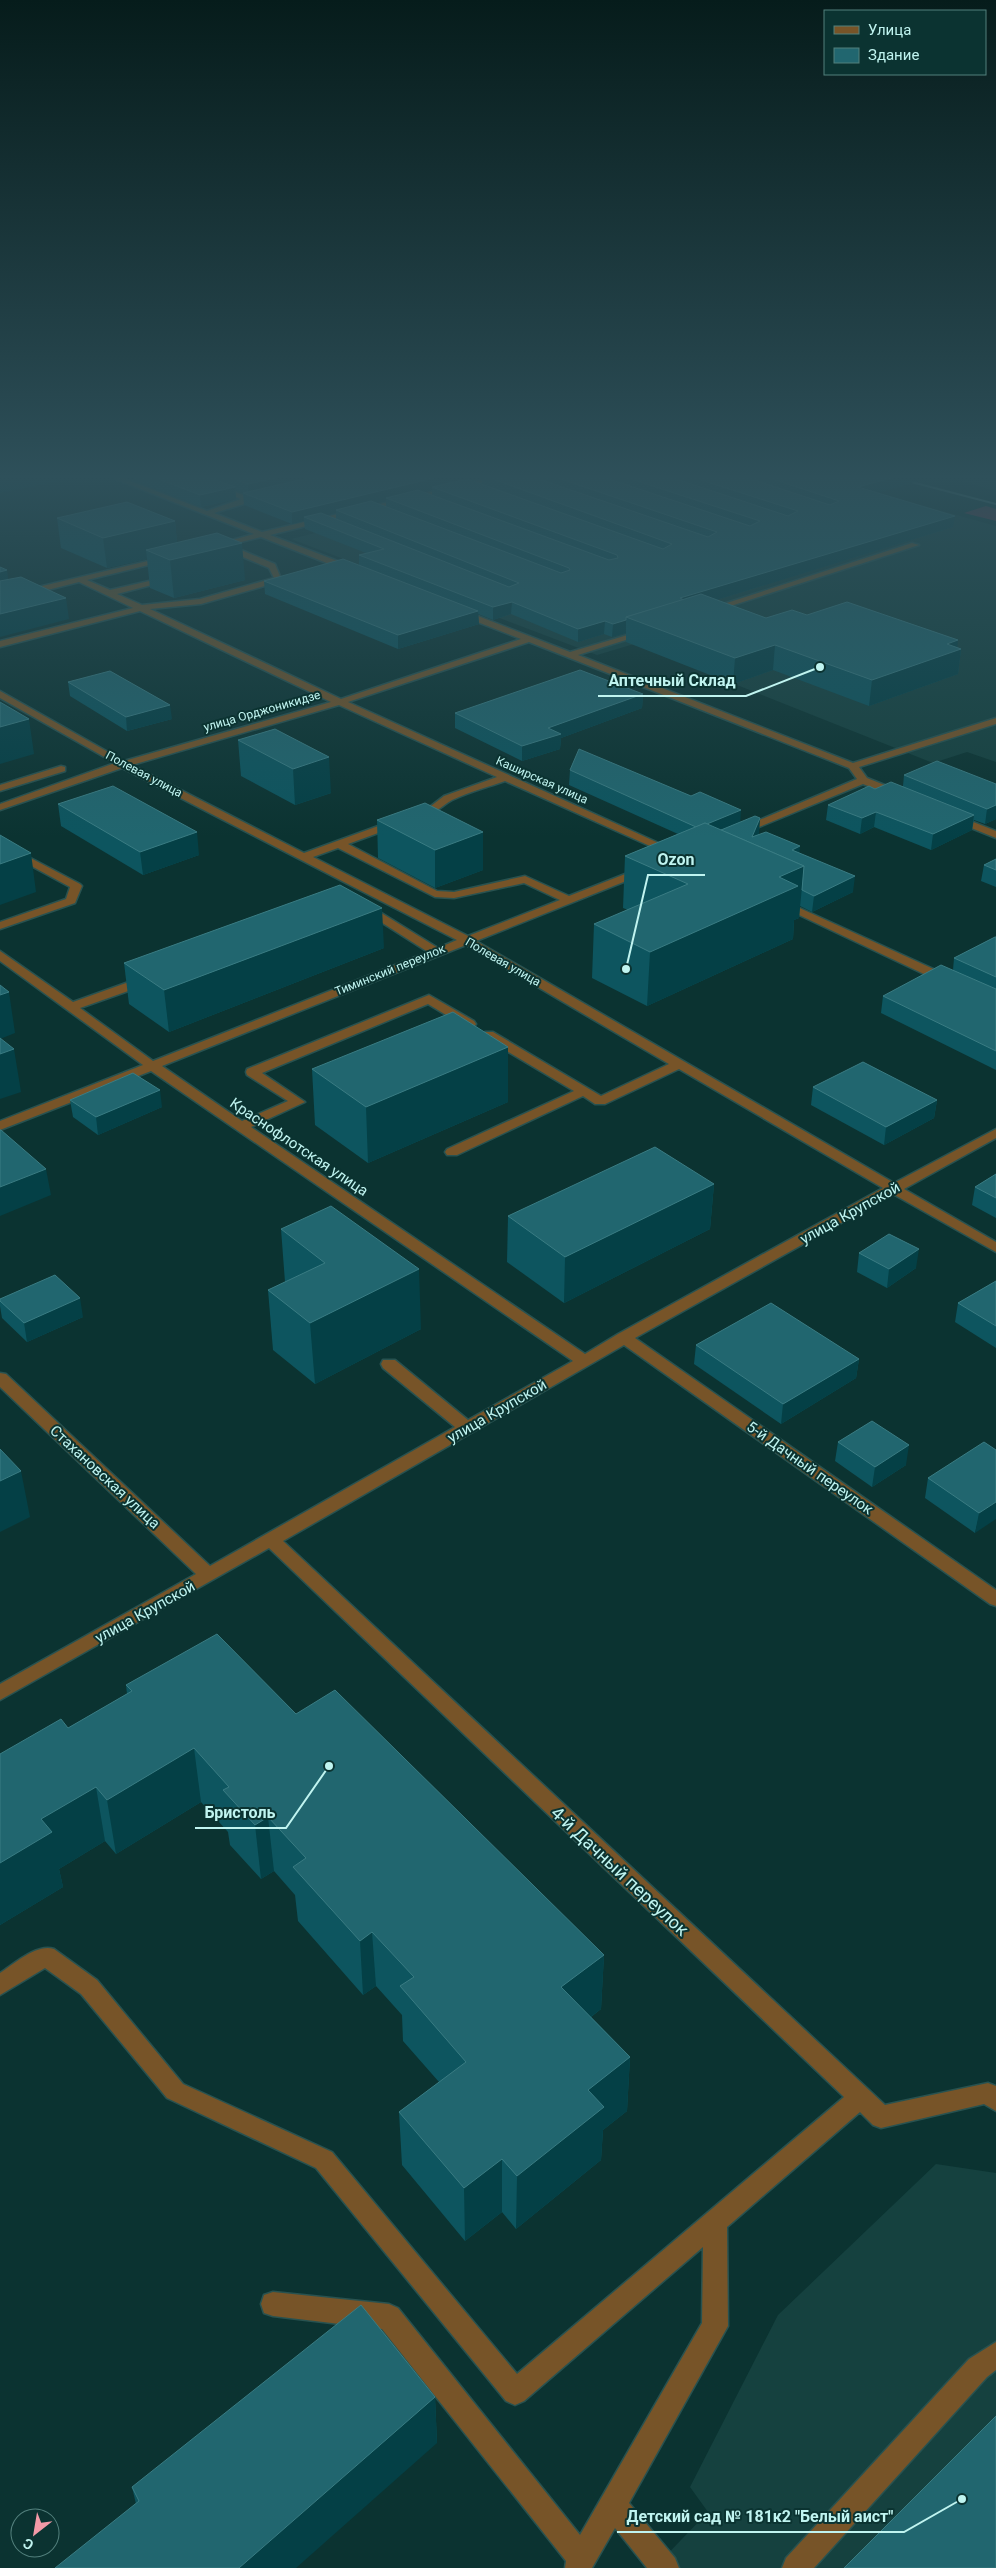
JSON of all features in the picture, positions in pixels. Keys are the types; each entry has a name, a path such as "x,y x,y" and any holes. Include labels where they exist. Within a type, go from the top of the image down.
{"street":[{"name":"Каширская улица","path":"119,598 340,702 680,856"},
{"path":"0,644 141,608 201,601 212,598"},
{"path":"700,613 748,598"},
{"path":"447,607 853,766 863,780 907,798"},
{"path":"570,655 654,628"},
{"name":"улица Орджоникидзе","path":"0,807 123,764 340,702 530,639"},
{"name":"Полевая улица","path":"0,694 123,764 466,940 996,1248"},
{"path":"853,766 996,721"},
{"path":"0,788 60,769"},
{"path":"303,857 435,808 448,798 506,778"},
{"path":"735,834 863,780"},
{"path":"943,813 996,835"},
{"path":"339,844 435,894 454,895 525,879 569,900"},
{"path":"0,845 76,886 71,902 0,926"},
{"name":"Тиминский переулок","path":"0,1126 680,856"},
{"path":"770,898 960,986"},
{"path":"353,907 362,906 437,952"},
{"name":"Краснофлотская улица","path":"0,955 150,1065 583,1360"},
{"path":"71,1007 155,976"},
{"path":"241,1126 302,1100 252,1072 428,999 600,1101 679,1064"},
{"path":"457,1034 475,1027"},
{"path":"452,1152 584,1091"},
{"name":"улица Крупской","path":"0,1693 272,1541 623,1337 996,1134"},
{"name":"5-й Дачный переулок","path":"623,1337 996,1599"},
{"path":"389,1364 467,1428"},
{"name":"Стахановская улица","path":"0,1378 209,1576"},
{"name":"4-й Дачный переулок","path":"272,1541 881,2117 993,2093"},
{"path":"0,1985 46,1956 89,1987 175,2091 324,2160 515,2392 860,2098"},
{"path":"273,2304 389,2317 579,2564 715,2326 715,2221"},
{"path":"796,2568 978,2368 996,2355"},
{"path":"613,2505 665,2568"}],"shaded area":[{"path":"446,598 996,598 996,762 967,752 933,763 634,644 597,655"},
{"path":"936,2164 996,2173 996,2568 654,2568 708,2512 690,2487 778,2315"}],"building":[{"path":"0,598 66,598 0,614"},
{"path":"306,598 444,598 478,611 398,635"},
{"path":"469,598 681,598 684,600 626,617 626,620 613,624 605,621 578,629 512,602 493,607"},
{"path":"688,598 711,598 766,618 792,610 807,615 847,602 958,640 947,644 961,649 872,680 775,645 735,658 626,617"},
{"path":"580,670 643,694 548,728 561,734 522,746 455,713"},
{"path":"110,671 170,705 126,717 68,682"},
{"path":"0,702 29,719 0,727"},
{"path":"275,729 329,757 293,769 238,740"},
{"path":"579,749 691,796 700,792 741,810 696,827 570,770"},
{"path":"937,761 996,784 996,805 987,809 904,775"},
{"path":"891,782 974,815 933,834 876,812 862,818 828,805 869,786 875,789"},
{"path":"113,786 197,832 140,852 58,804"},
{"path":"425,803 483,832 435,850 377,820"},
{"path":"755,816 760,818 752,837 766,832 800,846 792,850 855,876 814,896 802,890 804,866 721,830"},
{"path":"705,823 804,866 779,877 798,886 650,952 594,924 688,884 625,856"},
{"path":"0,835 31,853 0,864"},
{"path":"996,859 996,870 984,865"},
{"path":"340,885 382,908 164,990 124,963"},
{"path":"995,937 996,977 954,958"},
{"path":"941,965 996,989 996,1051 883,996"},
{"path":"0,985 9,992 0,995"},
{"path":"453,1012 508,1047 366,1107 312,1069"},
{"path":"0,1038 14,1049 0,1054"},
{"path":"863,1062 937,1100 886,1127 813,1087"},
{"path":"133,1073 160,1090 96,1117 70,1100"},
{"path":"1,1130 46,1169 0,1187"},
{"path":"655,1147 714,1184 565,1257 508,1216"},
{"path":"996,1174 996,1198 975,1187"},
{"path":"331,1206 419,1269 310,1323 268,1290 325,1263 281,1229"},
{"path":"889,1234 919,1249 889,1269 859,1253"},
{"path":"55,1275 80,1298 24,1323 0,1301 0,1299"},
{"path":"996,1281 996,1326 958,1303"},
{"path":"771,1303 859,1359 783,1404 696,1345"},
{"path":"872,1421 909,1445 875,1467 838,1442"},
{"path":"984,1442 996,1450 996,1502 979,1513 928,1478"},
{"path":"0,1449 21,1471 0,1481"},
{"path":"217,1634 296,1714 335,1690 604,1955 561,1987 630,2057 588,2090 604,2107 517,2176 502,2159 464,2188 399,2112 466,2062 400,1986 414,1977 372,1932 360,1941 293,1867 306,1858 268,1817 255,1825 223,1790 229,1787 194,1748 107,1800 96,1787 41,1819 52,1832 0,1863 0,1754 61,1719 68,1728 132,1691 126,1685"},
{"path":"361,2305 435,2397 239,2568 55,2568 139,2501 132,2487"},
{"path":"996,2416 996,2568 844,2568"}],"place":[{"name":"Аптечный Склад","path":"820,667"},
{"name":"Ozon","path":"626,969"},
{"name":"Бристоль","path":"329,1766"},
{"name":"Детский сад № 181к2 \"Белый аист\"","path":"962,2499"}]}
